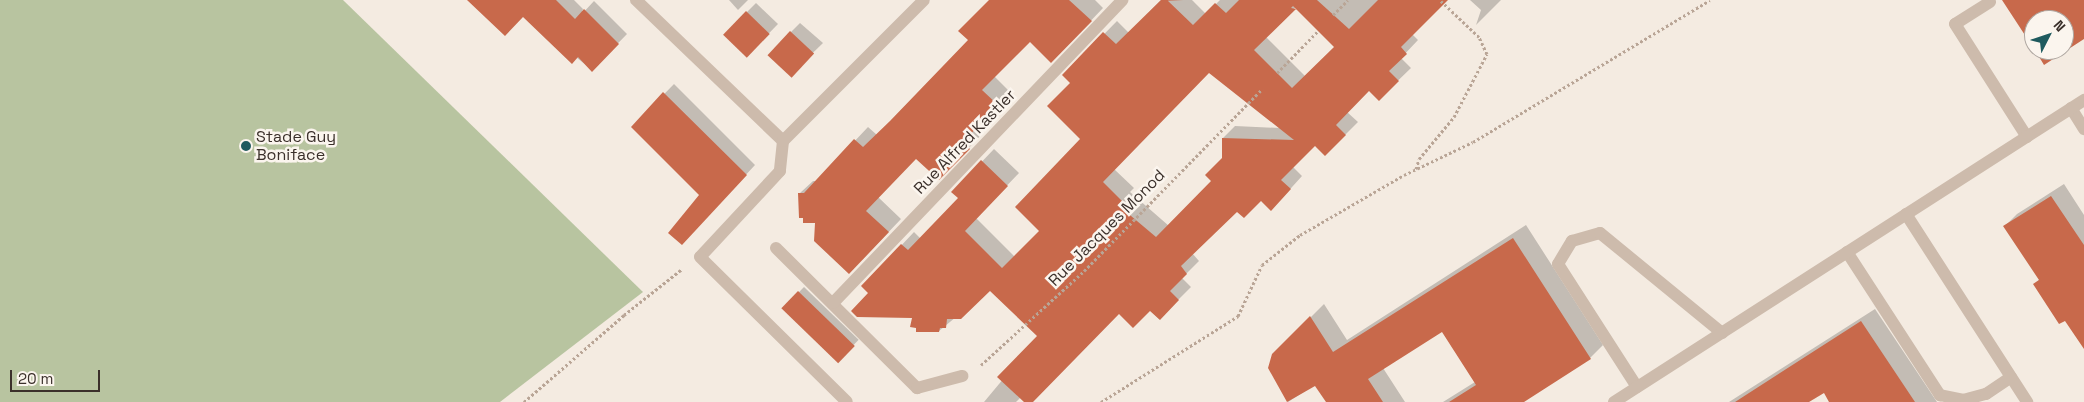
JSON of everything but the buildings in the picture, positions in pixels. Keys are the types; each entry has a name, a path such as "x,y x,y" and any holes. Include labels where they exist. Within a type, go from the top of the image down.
{"street":[{"path":"636,0 783,141"},
{"path":"847,402 700,257 780,171 783,141 924,0"},
{"name":"Rue Alfred Kastler","path":"833,303 1120,1"},
{"path":"1990,2 1955,24 2027,137"},
{"path":"1614,402 2084,100"},
{"path":"2071,108 2084,129"},
{"path":"1906,214 2027,402"},
{"path":"1637,387 1558,264 1572,241 1600,232 1722,333"},
{"path":"776,248 917,388 962,376"},
{"path":"1847,252 1940,395 1963,400 1986,394 2011,377"}],"path":[{"path":"1333,15 1348,0"},
{"path":"1416,169 1419,159 1454,116 1487,54 1479,37 1440,0"},
{"path":"1101,402 1238,316 1262,266 1300,235 1416,169 1473,142 1710,0"},
{"path":"1277,73 1318,31"},
{"name":"Rue Jacques Monod","path":"962,376 982,365 1084,271 1262,88"},
{"path":"524,402 624,315 700,257"}],"green space":[{"name":"Stade Guy Boniface","path":"0,0 343,0 643,292 500,402 0,402"}],"place":[{"name":"Stade Guy Boniface","path":"246,146"}]}
